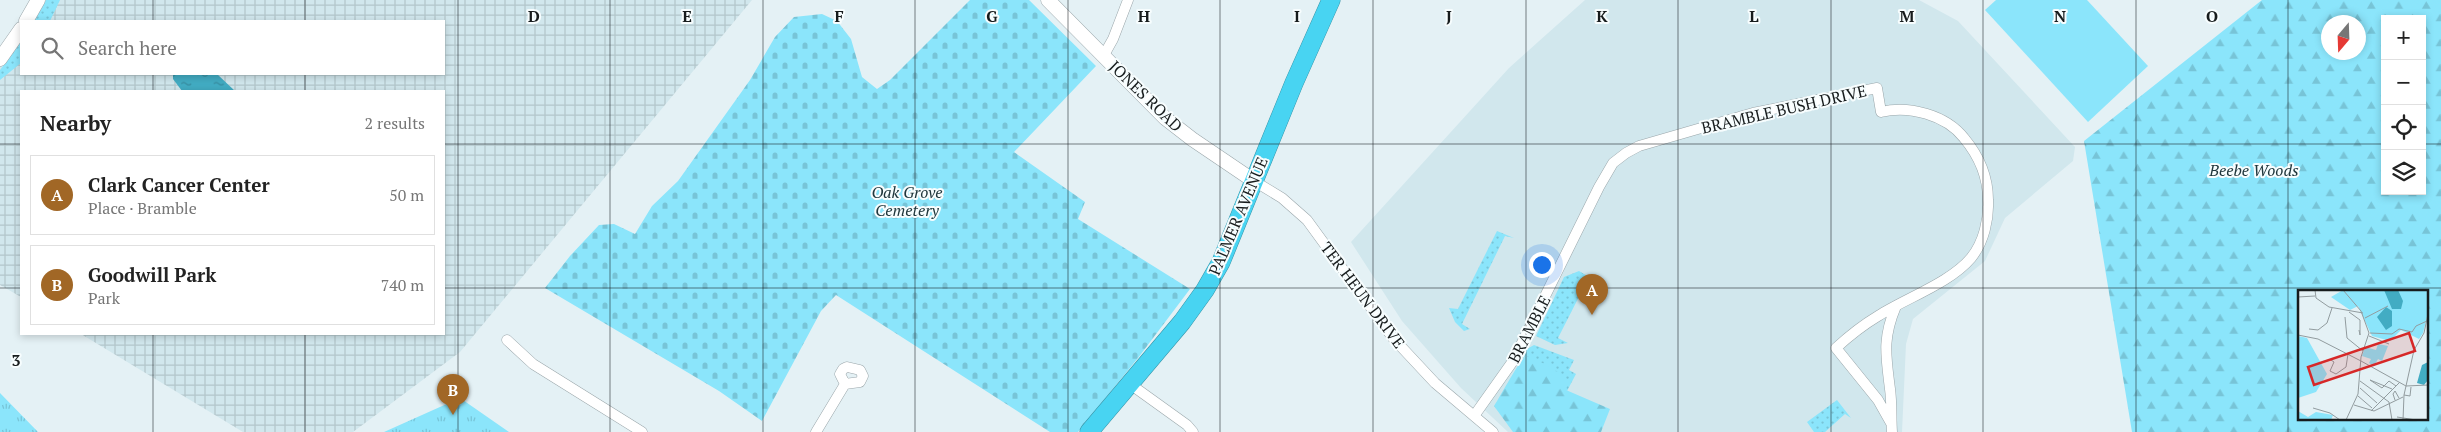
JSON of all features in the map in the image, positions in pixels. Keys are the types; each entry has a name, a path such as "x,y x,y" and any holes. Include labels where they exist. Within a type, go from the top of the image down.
{"highway":[{"name":"PALMER AVENUE","path":"1090,432 1182,322 1205,290 1230,242 1331,0"}],"main road":[{"path":"27,20 38,0"},
{"name":"JONES ROAD","path":"1048,0 1104,55 1147,102 1179,130 1254,181"},
{"path":"0,59 20,30"}],"street":[{"path":"1104,55 1113,39 1128,0"},
{"name":"BRAMBLE BUSH DRIVE","path":"1588,209 1613,163 1626,153 1639,146 1753,112 1877,88 1881,112 1903,109 1923,113 1948,124 1961,134 1973,149 1981,164 1988,197 1988,212 1984,232 1971,258 1948,276 1879,315 1836,348 1878,400 1892,428"},
{"name":"TER HEUN DRIVE","path":"1254,181 1282,198 1307,220 1393,338 1435,383 1493,432"},
{"name":"BRAMBLE","path":"1474,416 1513,361 1588,209"},
{"path":"1892,428 1890,391 1885,355 1891,318 1896,306"},
{"path":"507,340 533,364 642,432"},
{"path":"816,432 845,384"},
{"path":"1130,384 1187,425 1193,432"}],"shaded area":[{"path":"50,0 752,0 460,352 353,432 243,432 83,335 445,335 445,90 20,90 20,296 0,285 0,65 20,38 20,75 445,75 445,20 35,20"},
{"path":"1585,0 1919,0 1958,21 2075,147 2073,161 2005,218 1985,261 1913,319 1906,344 1902,432 1508,432 1461,388 1402,321 1351,242 1509,68"}],"green space":[{"path":"46,0 60,0 50,20 35,20"},
{"name":"Oak Grove Cemetery","path":"970,0 1029,0 1096,66 1014,152 1085,202 1078,219 1190,289 1138,358 1078,432 1050,432 836,295 821,311 762,421 719,391 545,288 570,256 599,225 614,224 635,234 652,206 678,181 750,80 775,37 794,17 822,14 837,21 851,39 862,77 877,89 890,80"},
{"path":"1996,0 2087,0 2148,66 2088,122 1985,10"},
{"name":"Beebe Woods","path":"2262,0 2441,0 2441,432 2132,432 2084,141"},
{"path":"20,43 20,64 0,80 0,70"},
{"path":"1497,231 1514,238 1505,236 1462,324 1470,329 1464,331 1455,322 1449,308 1458,309"},
{"path":"1579,271 1589,277 1558,338 1568,343 1555,345 1536,336 1564,277"},
{"path":"1534,345 1574,360 1569,370 1576,374 1567,391 1526,356 1521,359 1525,350"},
{"path":"1526,356 1560,373 1568,382 1566,390 1610,409 1601,432 1513,432 1494,406"},
{"path":"0,393 38,432 0,432"},
{"path":"460,398 509,432 384,432"},
{"path":"1837,400 1851,418 1845,414 1825,432 1814,432 1807,422"}],"water":[{"path":"173,75 218,75 234,90 181,90 173,79"}],"place":[{"name":"Clark Cancer Center","path":"1592,315"},
{"name":"Goodwill Park","path":"453,415"}]}
